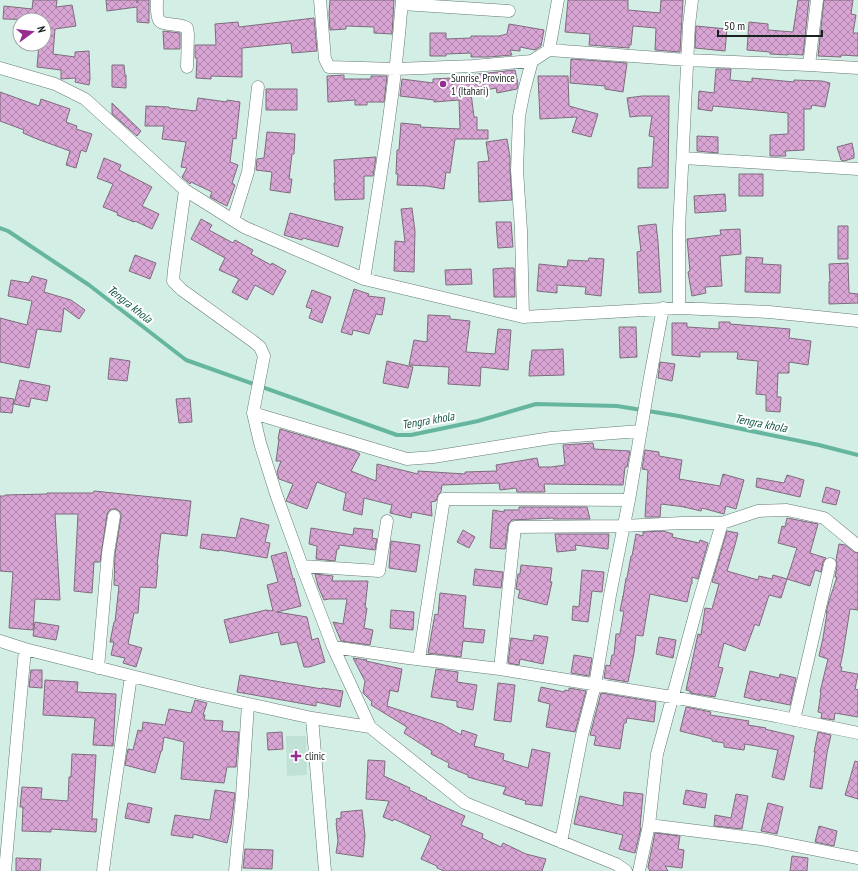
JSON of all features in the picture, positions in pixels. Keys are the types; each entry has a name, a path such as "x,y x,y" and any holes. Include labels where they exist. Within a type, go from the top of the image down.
{"street":[{"path":"157,0 158,19 160,22 183,25 187,28 187,67"},
{"path":"320,0 325,60 329,66 396,69 473,66 532,61 550,50 687,60 858,68"},
{"path":"550,50 558,0"},
{"path":"679,308 679,229 687,60 692,0"},
{"path":"809,65 817,0"},
{"path":"364,279 391,110 402,2 509,11"},
{"path":"523,317 521,230 517,170 519,116 532,61"},
{"path":"0,68 55,84 85,100 185,190 244,227 364,279 523,317 679,308 769,312 858,321"},
{"path":"233,220 248,172 258,87"},
{"path":"683,158 858,169"},
{"path":"185,190 173,281 182,290 254,342 260,347 264,356 254,407 260,443 276,494 302,566 334,647 370,727 465,803 616,864 626,871"},
{"path":"561,842 582,735 595,685 610,595 629,500 640,431 663,308"},
{"path":"254,407 407,459 433,457 551,438 640,431"},
{"path":"419,659 444,499 629,500"},
{"path":"500,669 515,527 722,523 758,511 787,510 824,518 858,546"},
{"path":"98,668 108,553 114,516"},
{"path":"302,566 379,571 387,521"},
{"path":"639,871 649,824 657,754 697,607 722,523"},
{"path":"794,720 830,564"},
{"path":"0,641 25,649 198,693 312,718 370,727"},
{"path":"334,647 500,669 672,697 858,733"},
{"path":"5,871 25,649"},
{"path":"103,871 131,676"},
{"path":"235,871 248,704"},
{"path":"312,718 325,871"},
{"path":"649,824 761,838 858,858"}],"shaded area":[{"name":"clinic","path":"286,736 306,736 307,775 287,776"}],"building":[{"path":"33,0 57,0 56,7 72,5 76,26 55,29 53,54 75,57 75,52 89,51 89,85 75,82 76,78 61,79 61,70 37,67 38,52 52,52 52,12 12,12 12,19 3,19 4,6 32,9"},
{"path":"106,0 137,0 137,3 138,0 149,0 149,23 137,22 137,7 107,11"},
{"path":"330,0 394,0 392,34 374,33 374,27 346,26 346,29 330,30"},
{"path":"568,0 628,0 628,10 660,13 661,0 683,0 680,52 655,50 656,28 633,26 631,45 629,45 629,48 589,45 590,34 565,32"},
{"path":"798,0 809,0 803,55 770,54 770,52 747,50 749,22 768,24 768,30 793,32"},
{"path":"824,0 853,0 851,14 856,15 853,33 858,33 858,56 818,56"},
{"path":"314,18 317,51 292,53 291,43 242,48 242,77 211,76 211,79 196,78 197,58 195,58 195,45 216,45 215,24 238,22 239,27"},
{"path":"509,24 544,30 541,46 535,50 520,47 520,51 510,50 512,55 471,57 471,53 430,56 430,33 446,33 446,39 471,38 471,36 499,36 507,34"},
{"path":"696,26 727,29 725,51 695,48"},
{"path":"163,31 180,33 180,49 164,49"},
{"path":"571,59 627,63 623,92 605,89 605,86 570,83"},
{"path":"112,65 124,65 126,88 112,87"},
{"path":"716,69 731,69 730,80 752,82 752,78 794,82 794,80 822,81 830,83 825,107 812,105 811,109 804,109 804,150 785,151 786,156 770,156 770,135 788,134 788,113 713,106 712,111 698,109 699,91 714,93"},
{"path":"515,70 518,84 517,89 497,93 496,88 471,93 474,117 477,117 477,130 488,130 488,139 455,139 450,173 446,172 444,189 427,186 397,185 397,150 399,150 401,123 421,125 420,127 460,129 459,100 434,102 434,100 400,96 402,79 433,83 433,79"},
{"path":"344,75 344,79 371,79 371,76 387,76 384,102 367,102 367,105 355,105 355,100 328,102 327,76"},
{"path":"538,76 568,76 569,106 598,114 591,137 572,132 577,117 540,119"},
{"path":"266,89 297,89 297,110 266,110"},
{"path":"0,92 39,106 41,99 70,109 66,122 77,126 76,129 92,134 86,152 81,150 76,168 66,165 70,151 23,133 24,130 0,121"},
{"path":"642,96 669,96 668,188 638,188 638,168 652,167 654,137 649,136 652,116 630,117 627,98"},
{"path":"198,98 227,102 227,100 240,102 236,139 233,138 230,162 238,165 232,183 235,185 227,206 210,197 212,192 191,182 190,184 182,177 187,168 181,167 186,142 162,139 164,126 145,126 146,106 169,107 196,111"},
{"path":"112,103 141,131 137,136 112,114"},
{"path":"267,132 295,134 294,154 292,154 289,179 292,179 290,193 270,190 272,172 256,170 257,159 264,158"},
{"path":"697,136 718,137 718,153 697,151"},
{"path":"507,139 510,157 512,200 479,202 478,162 489,161 486,142"},
{"path":"852,143 854,158 844,161 841,160 837,147"},
{"path":"376,157 373,176 364,176 364,199 335,200 334,160"},
{"path":"104,158 121,165 119,170 152,187 142,206 159,214 152,229 117,215 118,213 103,207 113,184 97,178"},
{"path":"739,174 763,174 763,196 739,196"},
{"path":"725,194 726,211 695,213 694,196"},
{"path":"412,208 415,231 414,272 394,271 395,241 405,242 401,209"},
{"path":"290,213 343,227 338,247 284,235"},
{"path":"201,219 212,225 209,230 233,243 235,240 253,250 251,254 286,271 273,295 255,285 247,300 232,292 239,279 219,270 225,258 191,239"},
{"path":"496,222 511,222 513,247 498,248"},
{"path":"656,224 661,292 639,293 637,252 641,251 638,226"},
{"path":"838,226 848,226 848,259 838,259"},
{"path":"740,229 741,254 720,256 722,286 705,287 706,293 692,296 688,272 690,271 687,239 721,235 720,230"},
{"path":"135,255 156,263 150,279 129,271"},
{"path":"746,257 763,258 762,264 781,265 780,293 745,292"},
{"path":"589,258 604,259 601,296 585,294 586,287 557,285 557,293 537,291 539,264 567,267 568,260 588,261"},
{"path":"848,263 849,293 858,294 858,303 829,304 829,264"},
{"path":"514,268 515,297 494,297 493,269"},
{"path":"471,269 472,284 446,285 445,270"},
{"path":"32,276 47,280 44,292 71,300 85,310 79,319 64,308 61,332 37,329 29,368 0,362 0,318 27,325 32,301 8,296 11,280 29,283"},
{"path":"354,289 369,294 368,296 385,298 382,315 376,314 369,334 353,330 352,335 341,332"},
{"path":"312,290 331,297 322,323 309,318 312,309 306,307"},
{"path":"428,315 450,316 450,319 470,321 466,352 495,354 498,329 511,330 508,370 481,367 480,386 448,384 449,367 409,365 414,340 427,342"},
{"path":"719,322 790,329 789,338 811,341 808,365 789,362 789,373 778,373 777,397 781,397 780,412 766,411 766,395 756,394 758,361 737,359 738,352 700,352 700,357 672,355 672,323 687,323 687,327 719,329"},
{"path":"619,327 636,327 637,357 620,358"},
{"path":"563,349 564,375 529,376 532,350"},
{"path":"110,358 130,361 127,381 108,379"},
{"path":"387,361 413,367 408,388 383,383"},
{"path":"660,362 675,364 672,381 658,378"},
{"path":"20,380 50,386 47,401 31,398 29,407 14,404"},
{"path":"0,397 14,399 12,413 0,412"},
{"path":"190,398 192,422 179,423 176,399"},
{"path":"280,429 355,451 360,454 351,471 376,481 377,464 418,474 418,471 465,474 465,472 497,471 496,465 537,458 539,467 565,465 563,445 593,443 594,449 630,451 627,467 625,467 623,485 544,484 545,492 517,492 516,488 500,490 499,483 442,485 441,492 436,501 431,502 432,516 412,512 411,518 390,513 392,505 364,498 362,515 343,510 346,493 317,482 307,509 286,501 293,484 279,479 277,472 281,461 276,461"},
{"path":"645,450 659,452 659,456 682,460 679,479 720,486 723,474 744,480 736,509 726,506 724,514 702,508 701,511 661,504 660,517 645,517 648,470 642,469"},
{"path":"787,475 804,480 800,497 756,487 757,478 784,483"},
{"path":"826,487 840,491 836,505 822,502"},
{"path":"94,491 191,501 187,536 161,533 156,588 140,587 138,613 134,613 128,644 142,648 136,667 123,663 125,658 111,655 114,642 110,642 115,622 119,586 114,585 115,554 121,517 121,513 116,509 111,509 107,515 100,562 94,562 92,593 74,591 78,514 55,514 60,600 35,599 33,630 9,628 13,572 0,571 0,496 47,493 93,493"},
{"path":"519,507 587,507 590,519 553,518 512,520 508,526 505,549 490,548 493,510 504,512 504,510 519,510"},
{"path":"241,518 269,525 265,542 270,543 267,558 200,548 202,534 236,538"},
{"path":"787,518 818,524 810,553 826,558 823,562 821,572 815,570 810,586 787,579 797,548 778,543 782,526 785,527"},
{"path":"311,528 353,535 354,528 373,530 372,538 377,539 375,550 339,545 335,561 316,559 317,546 309,544"},
{"path":"463,530 475,537 469,548 457,542"},
{"path":"663,531 673,534 672,537 699,543 700,540 708,543 698,579 692,577 692,584 687,602 650,594 643,636 636,635 628,682 604,678 606,665 610,666 612,655 614,655 616,634 620,634 624,611 620,611 636,534 643,536 643,532"},
{"path":"727,531 738,533 727,571 758,580 759,576 772,579 773,575 787,579 781,598 769,595 759,626 755,624 745,651 724,643 718,667 723,668 715,697 690,693 690,691 686,690 698,634 701,635 705,608 712,609 719,584 712,582"},
{"path":"555,534 609,534 608,549 575,545 576,550 557,552"},
{"path":"391,541 420,545 416,572 389,568"},
{"path":"839,544 845,545 854,552 858,553 858,610 850,609 840,667 842,667 841,671 858,674 855,689 858,690 858,717 835,713 834,720 821,718 822,713 818,712 820,692 828,659 819,656 826,613 837,577 835,577 837,566 836,560"},
{"path":"286,552 301,606 277,612 307,617 312,640 318,638 325,662 309,667 304,667 297,642 281,645 278,632 230,643 224,620 266,610 273,611 267,585 278,582 271,556"},
{"path":"521,565 552,568 550,582 552,582 547,605 518,598 520,590 516,589"},
{"path":"475,569 503,572 501,588 473,585"},
{"path":"582,570 604,572 602,592 592,591 588,622 572,620 573,606 579,607"},
{"path":"315,574 333,576 332,581 368,581 365,608 367,608 364,628 373,630 370,645 341,641 333,622 343,624 347,599 324,600"},
{"path":"440,593 466,596 463,628 485,630 483,643 463,641 461,657 428,653 435,614 438,615"},
{"path":"391,610 414,612 413,630 390,628"},
{"path":"35,622 59,626 56,640 33,636"},
{"path":"534,635 548,637 543,664 520,659 519,665 508,663 511,638 533,641"},
{"path":"659,637 676,640 673,658 656,654"},
{"path":"574,655 592,658 589,676 571,673"},
{"path":"353,658 402,669 398,692 389,690 387,706 442,724 461,735 462,730 477,735 474,746 504,754 503,760 528,768 532,749 550,753 542,806 525,804 526,801 503,794 506,787 468,777 468,775 448,767 449,763 431,754 432,751 404,733 407,727 371,705 372,702 363,693 365,681"},
{"path":"436,669 458,672 457,682 477,685 473,710 457,707 457,701 431,697"},
{"path":"31,670 42,670 42,688 29,687"},
{"path":"750,671 779,678 780,674 796,678 790,705 744,697"},
{"path":"240,675 322,689 343,691 340,707 316,702 316,706 237,692"},
{"path":"45,680 78,682 77,692 116,694 113,746 93,745 95,718 43,715"},
{"path":"498,683 515,685 511,722 494,720"},
{"path":"541,687 564,692 565,690 569,691 569,688 586,691 575,732 546,727 550,704 538,701"},
{"path":"601,693 656,702 654,722 627,718 626,723 624,723 620,749 594,745 596,736 590,735"},
{"path":"195,700 207,703 203,715 205,715 204,720 223,721 222,731 239,732 236,767 227,767 224,783 181,779 184,742 164,737 162,751 155,773 125,765 128,749 133,750 138,730 142,731 143,722 165,725 169,709 191,713"},
{"path":"686,707 711,712 710,715 749,721 748,725 766,728 765,729 794,736 784,780 772,777 778,750 745,744 744,750 724,747 724,743 712,741 712,739 680,731"},
{"path":"282,732 283,749 268,750 267,733"},
{"path":"818,732 831,735 822,789 810,787"},
{"path":"72,754 96,755 92,819 97,819 96,832 51,829 51,832 22,831 23,807 20,807 22,787 42,788 41,799 68,801"},
{"path":"368,760 385,761 384,776 410,788 409,790 427,798 426,799 465,816 461,825 483,834 482,838 501,847 503,843 526,854 546,859 542,871 444,871 421,859 431,836 394,819 393,821 383,817 389,801 366,799"},
{"path":"855,761 858,762 858,799 845,795"},
{"path":"215,790 235,793 231,826 227,843 193,834 193,838 171,835 175,815 210,820"},
{"path":"686,790 707,794 705,808 683,804"},
{"path":"624,792 643,794 641,828 635,853 619,849 623,835 574,824 580,796 623,806"},
{"path":"736,794 748,796 742,829 714,826 715,815 731,818"},
{"path":"128,803 152,808 149,823 125,818"},
{"path":"768,803 783,807 777,834 761,831"},
{"path":"362,810 365,836 363,857 336,853 338,841 336,819 341,818 341,812"},
{"path":"819,826 837,831 834,846 815,842"},
{"path":"655,833 680,836 678,849 684,850 682,868 665,866 668,871 650,871 648,867"},
{"path":"245,849 273,850 272,869 243,868"},
{"path":"792,856 808,858 807,871 790,871"},
{"path":"16,858 41,859 40,871 16,871"}],"waterway":[{"name":"Tengra khola","path":"0,228 8,231 89,285 186,360 397,435 411,435 478,421 536,404 617,406 679,416 819,445 858,455"}],"place":[{"name":"Sunrise, Province 1 (Itahari)","path":"443,84"},
{"name":"clinic","path":"296,756"}]}
